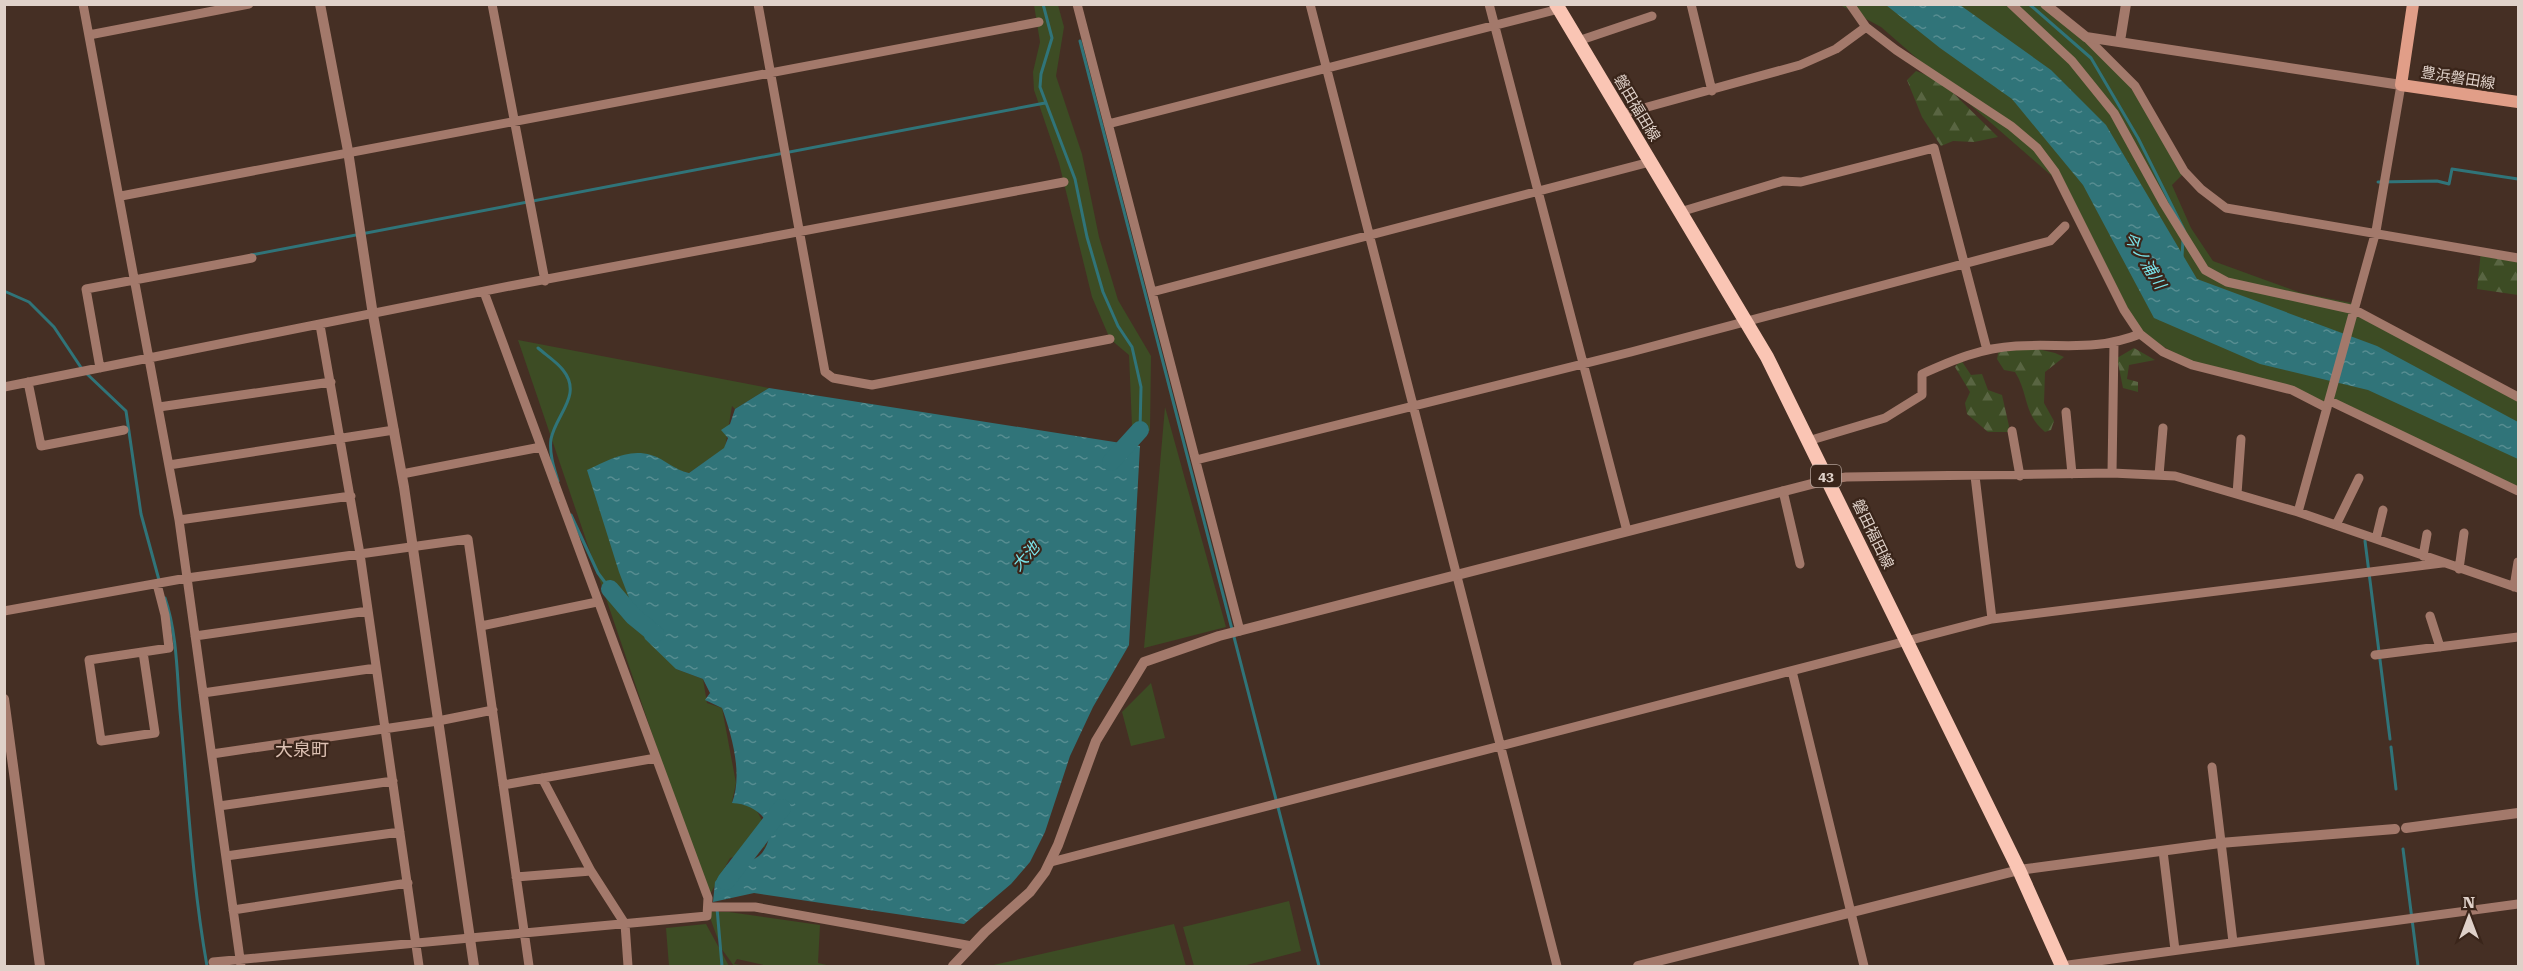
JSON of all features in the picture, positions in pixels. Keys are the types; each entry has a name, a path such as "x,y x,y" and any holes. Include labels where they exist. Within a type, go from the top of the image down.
{"main road":[{"name":"豊浜磐田線","path":"2413,4 2402,85 2518,102"},
{"name":"磐田福田線","path":"1558,7 1745,320 1907,641 2019,870 2061,966"}],"street":[{"path":"83,4 121,196 179,520 241,963"},
{"path":"89,35 249,4"},
{"path":"320,4 348,151 362,232 372,315 402,474 474,966"},
{"path":"492,4 545,280"},
{"path":"758,4 825,372 833,378 872,385 1110,339"},
{"path":"1077,4 1240,631"},
{"path":"1310,4 1557,966"},
{"path":"1490,4 1626,531"},
{"path":"1691,4 1712,91"},
{"path":"1850,4 1866,27 1905,56 2011,126 2037,148 2055,172 2124,310 2140,334 2163,352 2192,365 2292,390 2329,402 2518,491"},
{"path":"2011,4 2072,61 2114,113 2164,204 2205,270 2227,282 2355,310 2518,397"},
{"path":"2045,4 2086,37 2134,86 2184,171 2226,208 2376,231 2518,258"},
{"path":"2120,41 2126,4"},
{"path":"1108,124 1558,7"},
{"path":"1578,40 1652,16"},
{"path":"121,196 348,151 514,122 1039,22"},
{"path":"1622,114 1800,65 1836,49 1866,27"},
{"path":"2086,37 2402,85 2376,231 2298,512"},
{"path":"1680,212 1783,181 1801,182 1934,148 1987,350"},
{"path":"1152,292 1650,162"},
{"path":"4,387 545,280 800,234 1064,182"},
{"path":"1196,460 1582,364 2050,241 2065,226"},
{"path":"100,368 86,289 252,258"},
{"path":"213,962 241,963 416,942 707,916 708,898 484,292"},
{"path":"320,326 342,439 360,554 419,966"},
{"path":"1808,441 1885,418 1922,395 1922,374 1965,355 2016,346 2079,348 2114,343 2140,334"},
{"path":"2112,474 2114,343"},
{"path":"28,382 41,446 124,430"},
{"path":"159,407 331,382"},
{"path":"2066,412 2072,474"},
{"path":"2159,475 2163,428"},
{"path":"169,465 394,430"},
{"path":"2012,431 2020,476"},
{"path":"2237,494 2241,439"},
{"path":"402,474 541,447"},
{"path":"953,966 1030,892 1051,862 1096,741 1144,662 1240,631 1626,531 1846,477 2159,475 2175,476 2298,512 2516,587 2518,562"},
{"path":"1974,476 1992,619"},
{"path":"2336,525 2359,477"},
{"path":"1783,491 1800,564"},
{"path":"179,520 351,496"},
{"path":"2376,539 2383,510"},
{"path":"2459,569 2464,533"},
{"path":"2423,556 2427,534"},
{"path":"4,611 187,578 468,539 529,966"},
{"path":"1051,862 1992,619 2442,563"},
{"path":"143,652 154,733 101,741 89,660 169,648 165,615 157,584"},
{"path":"481,626 597,602"},
{"path":"195,636 368,611"},
{"path":"2430,615 2440,647"},
{"path":"2379,654 2518,637"},
{"path":"203,693 376,668"},
{"path":"1792,671 1864,966"},
{"path":"4,699 10,782 40,966"},
{"path":"212,753 438,721 493,710"},
{"path":"503,786 656,758"},
{"path":"2212,767 2233,942"},
{"path":"542,778 591,871 625,924 628,966"},
{"path":"219,806 393,781"},
{"path":"1638,966 2019,870 2220,843 2400,829 2518,813"},
{"path":"226,856 400,832"},
{"path":"2163,851 2175,950"},
{"path":"516,877 591,871"},
{"path":"233,910 408,883"},
{"path":"2061,966 2518,904"},
{"path":"708,907 755,907 972,946"}],"green space":[{"path":"1034,5 1058,5 1064,27 1056,76 1082,154 1099,237 1118,300 1151,356 1150,431 1132,426 1129,355 1110,339 1092,297 1059,163 1034,90 1033,72 1040,42"},
{"path":"1840,5 2045,5 2122,74 2185,172 2172,185 2191,228 2213,261 2301,293 2357,304 2355,310 2518,397 2518,491 2359,415 2288,389 2214,374 2140,334 2061,184 1881,27"},
{"path":"1916,71 1940,80 1998,137 1974,142 1953,141 1941,146 1922,117 1907,80"},
{"path":"2481,251 2518,258 2518,295 2477,289"},
{"path":"518,340 769,388 735,409 732,406 725,448 689,473 676,470 651,455 676,669 703,679 707,703 722,708 736,783 732,802 755,807 766,828 765,847 730,858 708,898"},
{"path":"2024,346 2064,357 2045,372 2044,403 2054,421 2051,430 2045,432 2033,418 2015,372 2004,370 1997,359 1999,349"},
{"path":"2134,348 2155,360 2129,365 2127,379 2138,382 2138,392 2123,388 2117,358"},
{"path":"1961,360 1971,375 1982,374 1988,390 2002,395 2009,426 2008,432 1988,432 1967,414 1965,403 1970,392 1955,367"},
{"path":"1165,407 1226,627 1144,648"},
{"path":"1151,683 1165,738 1131,746 1122,712"},
{"path":"1289,901 1301,951 1243,966 1194,966 1183,927"},
{"path":"708,912 729,912 820,925 818,963 831,966 768,966 737,959 734,964 746,966 734,966 721,948"},
{"path":"706,924 729,966 669,966 666,928"},
{"path":"1174,924 1186,966 989,966"}],"water":[{"name":"今ノ浦川","path":"1886,5 1960,5 2051,70 2106,125 2197,279 2377,346 2518,422 2518,459 2368,390 2260,364 2154,318 2083,185 2012,99 1940,48"},
{"path":"769,388 1140,446 1129,645 1093,707 1070,756 1045,832 1030,862 1011,884 964,924 754,893 713,902 715,882 727,865 751,860 762,853 769,834 768,826 758,812 742,804 732,803 736,780 735,755 722,708 705,700 710,693 703,679 676,669 645,639 619,572 587,470 618,456 642,453 656,457 689,473 724,448 728,438 721,430 730,424 735,409"}],"waterway":[{"path":"1043,4 1052,38 1041,74 1040,87 1075,179 1087,237 1103,292 1118,326 1132,347 1141,387 1140,430"},
{"path":"2029,4 2091,58 2138,138 2184,230"},
{"path":"1080,41 1319,966"},
{"path":"251,255 1045,103"},
{"path":"2378,182 2437,181 2449,184 2452,169 2518,179"},
{"path":"2182,257 2183,239"},
{"path":"4,291 29,302 54,327 82,369"},
{"path":"538,348 563,370 570,388 569,396 551,439 551,455 558,481"},
{"path":"86,373 126,411 141,514 159,580"},
{"name":"大池","path":"1111,462 1140,430"},
{"path":"571,515 598,573 610,589"},
{"path":"2365,541 2390,739"},
{"name":"大池","path":"610,589 633,616 655,634"},
{"path":"165,598 176,654 194,871 207,966"},
{"path":"2391,747 2396,789"},
{"name":"大池","path":"726,881 782,808"},
{"path":"2403,849 2418,966"},
{"path":"717,908 722,966"}],"district":[{"name":"大泉町","path":"302,750"}]}
